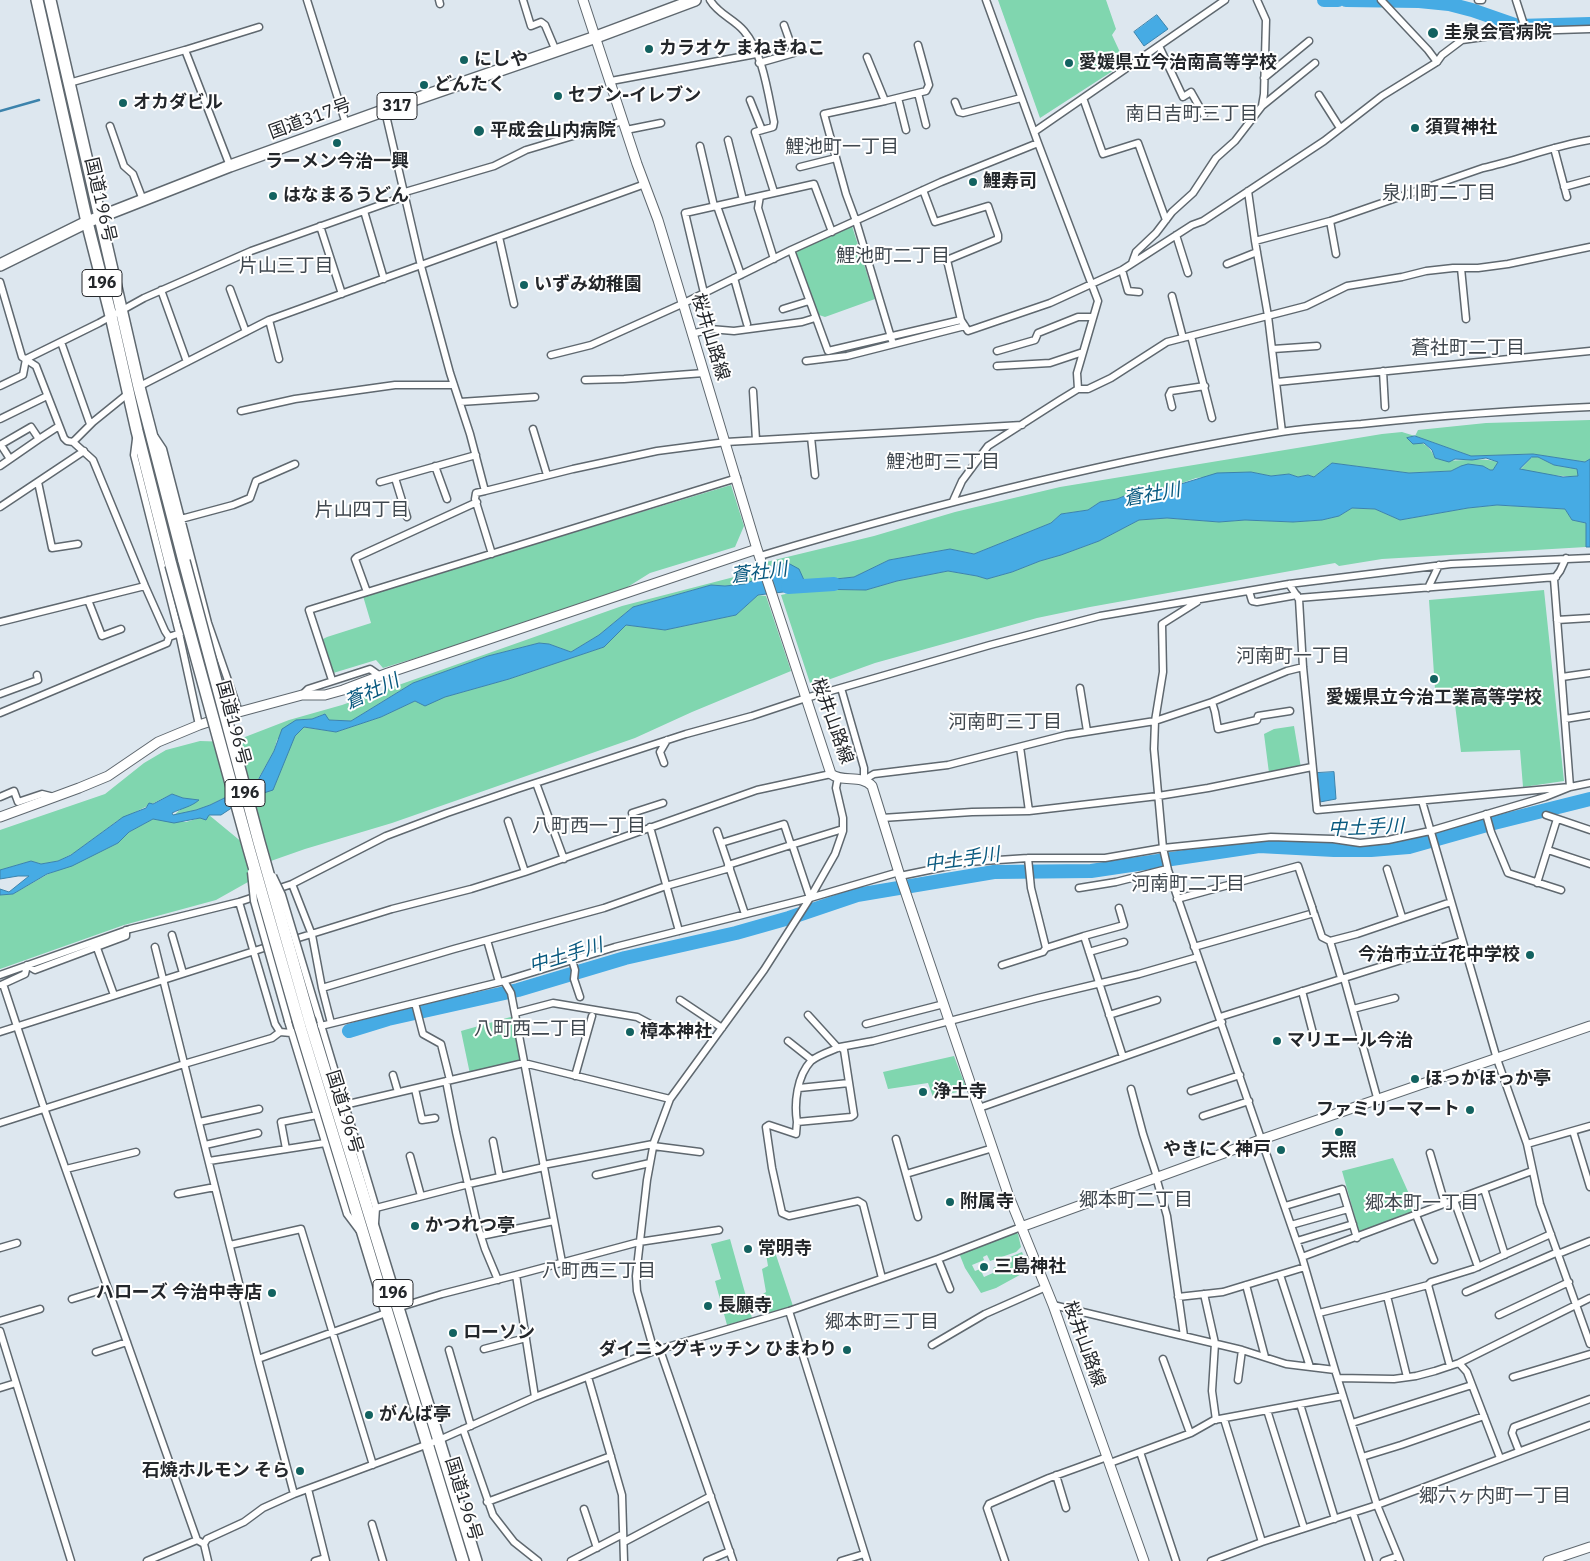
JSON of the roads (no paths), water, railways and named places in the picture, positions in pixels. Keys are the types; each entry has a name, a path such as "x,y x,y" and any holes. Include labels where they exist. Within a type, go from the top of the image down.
{"highway":[{"name":"国道196号","path":"37,0 87,222 171,565 249,850 374,1230 392,1310"},
{"name":"国道196号","path":"50,0 149,428 363,1235 392,1310 433,1442 476,1561"},
{"name":"国道317号","path":"0,265 87,222 230,166 596,37 695,0"},
{"name":"国道196号","path":"433,1442 464,1561"}],"main road":[{"name":"桜井山路線","path":"583,0 658,220 759,556 804,694 834,775 864,780 872,786 899,874 992,1148 1021,1227 1054,1305 1144,1561"},
{"path":"0,817 108,776 158,742 199,725 302,695 334,693 380,676 759,556"},
{"path":"1021,1227 1156,1177 1590,1026"},
{"path":"1548,1561 1590,1547"}],"street":[{"path":"307,0 346,124"},
{"path":"523,0 531,26 541,22 545,25 556,51"},
{"path":"710,0 714,6 743,29 756,54 766,82 774,122 772,127 756,132 774,192"},
{"path":"986,0 1098,300 1077,373 1078,389"},
{"path":"1034,132 1225,0"},
{"path":"1257,0 1266,20 1262,106"},
{"path":"1381,0 1437,62"},
{"path":"1516,0 1526,31"},
{"path":"759,63 794,53 784,25"},
{"path":"69,83 259,27"},
{"path":"923,190 935,222 988,206 998,236 998,239 947,260 963,323 968,331 1050,304 1122,270 1176,235 1204,220 1318,145 1382,96 1437,62 1442,55 1462,40 1526,31 1590,29"},
{"path":"1264,78 1308,41"},
{"path":"893,344 846,194 824,114 926,91 929,86 918,45"},
{"path":"1159,46 1183,97 1191,92 1204,115"},
{"path":"184,50 230,166"},
{"path":"611,81 756,54"},
{"path":"867,56 885,101"},
{"path":"1132,263 1136,252 1156,233 1172,212 1194,192 1216,158 1235,141 1262,106 1315,63"},
{"path":"918,93 926,125"},
{"path":"1319,95 1340,128"},
{"path":"898,98 906,130"},
{"path":"955,102 959,112 963,113 1021,98"},
{"path":"1083,98 1103,154 1138,143 1166,220"},
{"path":"750,100 762,130"},
{"path":"385,111 421,266 485,491"},
{"path":"26,359 161,290 251,251 364,211 405,194 494,166 526,150 625,126 661,123"},
{"path":"110,126 124,166 133,174 143,200"},
{"path":"728,140 743,200"},
{"path":"1255,241 1330,221 1483,168 1590,140"},
{"path":"552,356 591,345 923,190 1038,143"},
{"path":"700,146 716,206 741,275"},
{"path":"1554,148 1567,197"},
{"path":"800,167 836,158"},
{"path":"1564,187 1590,180"},
{"path":"73,442 90,424 128,393 269,320 645,184"},
{"path":"704,293 685,213 814,184 832,232"},
{"path":"1248,191 1273,349 1282,432"},
{"path":"760,196 758,208 774,259"},
{"path":"364,211 384,279"},
{"path":"1330,221 1336,254"},
{"path":"320,226 342,294"},
{"path":"1176,235 1188,273"},
{"path":"500,237 514,304"},
{"path":"954,501 962,481 988,446 1078,389 1088,389 1111,378 1167,342 1306,306 1347,286 1426,271 1508,264 1590,246"},
{"path":"791,250 828,351 963,323"},
{"path":"1227,264 1257,252"},
{"path":"1461,268 1466,319"},
{"path":"1122,270 1128,291 1139,292"},
{"path":"734,278 747,324"},
{"path":"0,282 22,356 36,366 64,438 67,441 73,442 93,460 145,586 169,637 167,643 0,713"},
{"path":"230,289 246,332"},
{"path":"161,290 187,362"},
{"path":"1172,296 1183,338"},
{"path":"783,309 809,302"},
{"path":"997,351 1035,340 1038,333 1078,317 1093,317"},
{"path":"692,334 710,329 734,331 802,322 815,318"},
{"path":"269,320 279,359"},
{"path":"806,361 847,356 963,323"},
{"path":"1191,336 1212,418"},
{"path":"61,342 90,424"},
{"path":"1273,349 1317,346"},
{"path":"1277,382 1590,351"},
{"path":"997,366 1050,363 1083,352"},
{"path":"0,386 23,375 26,359"},
{"path":"1383,371 1385,407"},
{"path":"585,380 704,373"},
{"path":"241,411 295,399 395,385 454,385"},
{"path":"1172,407 1169,395 1171,391 1205,386"},
{"path":"753,391 756,440"},
{"path":"0,419 48,396"},
{"path":"460,402 536,397"},
{"path":"759,556 954,501 1176,450 1282,432 1386,421 1590,407"},
{"path":"492,554 476,502 476,493 547,475 657,450 726,442 1022,425"},
{"path":"0,466 59,426"},
{"path":"10,459 0,445 31,427 39,439"},
{"path":"149,428 163,449 208,623 239,712"},
{"path":"533,429 547,475"},
{"path":"137,431 134,455 179,633 199,725"},
{"path":"811,437 816,475"},
{"path":"0,507 84,451"},
{"path":"380,482 476,455"},
{"path":"181,519 250,498 256,481 295,464"},
{"path":"435,466 447,499"},
{"path":"395,478 407,517"},
{"path":"332,680 308,610 737,478"},
{"path":"38,482 52,548 78,544"},
{"path":"367,592 355,559 357,557 476,502"},
{"path":"1566,558 1554,579 1570,786"},
{"path":"0,975 126,930 239,902 292,884 386,836 447,813 668,740 752,716 804,694 841,688 990,645 1100,616 1289,584 1439,565 1590,558"},
{"path":"1428,588 1439,565"},
{"path":"1249,591 1252,600 1257,602 1298,596 1428,588 1556,577"},
{"path":"1289,584 1298,596 1317,810 1570,786 1590,782"},
{"path":"0,622 145,586"},
{"path":"88,600 102,636 121,629"},
{"path":"1201,600 1162,624 1163,672 1154,750 1163,848 1177,899 1221,1020 1302,1257 1377,1505 1399,1558 1384,1561"},
{"path":"1557,620 1590,618"},
{"path":"169,637 208,623"},
{"path":"864,780 874,774 948,765 1087,731 1156,721 1212,702 1287,671 1303,667"},
{"path":"302,695 308,689 370,669 380,676"},
{"path":"1562,677 1590,673"},
{"path":"0,694 38,680 37,674"},
{"path":"841,688 864,768 864,780"},
{"path":"1080,688 1087,731"},
{"path":"1212,702 1218,729 1258,720 1258,716 1290,711"},
{"path":"1565,720 1590,715"},
{"path":"664,763 660,752 668,740"},
{"path":"1020,747 1029,811"},
{"path":"882,818 972,812 1029,811 1158,796 1312,768"},
{"path":"0,1032 254,950 312,935 392,909 471,889 525,872 757,790 834,775 843,818 843,829 835,854 810,898 764,970 670,1099 653,1145 639,1242 636,1276 637,1291 733,1561"},
{"path":"536,783 564,859"},
{"path":"249,850 254,901 288,1022 308,1025 331,1024 415,1004 679,931 899,874 968,862 1028,858 1105,858 1163,848 1271,837 1333,839 1360,843 1388,840 1430,831 1545,796 1570,786"},
{"path":"0,797 14,791 18,802 42,794 55,797"},
{"path":"1422,801 1497,1059 1528,1144 1540,1204 1590,1344"},
{"path":"638,832 632,813 663,803"},
{"path":"1486,814 1491,832 1508,873 1561,890"},
{"path":"1546,815 1590,830"},
{"path":"1537,883 1557,819"},
{"path":"508,821 525,872"},
{"path":"721,843 784,824 810,898"},
{"path":"650,827 679,931"},
{"path":"322,988 604,908 792,844 843,829"},
{"path":"717,831 745,914"},
{"path":"1548,850 1590,864"},
{"path":"1028,858 1031,888 1046,948"},
{"path":"1177,899 1298,866 1322,937 1330,941 1357,934 1402,917 1451,902"},
{"path":"1079,888 1116,882 1168,869"},
{"path":"1387,869 1402,917"},
{"path":"292,884 312,935 331,1024"},
{"path":"239,902 275,1024 280,1032"},
{"path":"1002,965 1043,952 1046,948 1124,925 1119,908"},
{"path":"1194,947 1314,914"},
{"path":"27,965 35,970 126,936 126,930"},
{"path":"172,935 182,973"},
{"path":"1084,936 1122,1057"},
{"path":"487,940 502,981 511,993 562,1262"},
{"path":"1330,941 1353,1009 1378,1100"},
{"path":"979,1108 1302,991 1462,941"},
{"path":"1089,952 1124,942"},
{"path":"155,947 258,1359 294,1494"},
{"path":"97,948 114,995"},
{"path":"882,1278 863,1204 858,1201 789,1216 782,1213 772,1168 766,1127 769,1125 796,1134 795,1110 799,1088 804,1073 812,1060 839,1048 950,1022 1198,957"},
{"path":"572,960 575,970 574,978 580,997"},
{"path":"27,965 25,974 2,985 197,1540 204,1544"},
{"path":"1302,991 1315,1041"},
{"path":"1353,1009 1394,998"},
{"path":"680,1000 722,1028"},
{"path":"1109,1015 1157,1000"},
{"path":"515,1013 553,1003 637,1017 652,1025"},
{"path":"415,1004 423,1034 440,1044 456,1132 481,1236 498,1280"},
{"path":"866,1024 944,1004"},
{"path":"797,1122 851,1117 854,1115 844,1050 839,1048 808,1015"},
{"path":"575,1076 592,1016"},
{"path":"0,1124 44,1108 272,1038 280,1032 308,1025"},
{"path":"308,1025 344,1105 376,1208 374,1230"},
{"path":"308,1025 317,1115 347,1214 363,1235"},
{"path":"788,1041 812,1060"},
{"path":"344,1105 524,1063 670,1099"},
{"path":"393,1076 398,1092"},
{"path":"1191,1091 1240,1076"},
{"path":"799,1088 849,1083"},
{"path":"415,1089 422,1120 435,1118"},
{"path":"1131,1089 1167,1216 1184,1336"},
{"path":"1203,1116 1249,1101"},
{"path":"199,1122 259,1109"},
{"path":"286,1149 281,1122 317,1115"},
{"path":"1528,1144 1590,1126"},
{"path":"1573,1131 1590,1187"},
{"path":"205,1145 258,1133"},
{"path":"896,1139 918,1217"},
{"path":"493,1141 500,1177"},
{"path":"209,1161 325,1143"},
{"path":"376,1208 543,1166 653,1145 700,1152"},
{"path":"906,1174 992,1148"},
{"path":"66,1169 136,1152"},
{"path":"1430,1153 1445,1204"},
{"path":"410,1156 421,1196"},
{"path":"596,1175 650,1162"},
{"path":"1302,1257 1532,1171"},
{"path":"178,1194 215,1187"},
{"path":"1285,1206 1342,1189 1357,1238"},
{"path":"1484,1189 1505,1255"},
{"path":"1454,1200 1478,1267"},
{"path":"1291,1225 1348,1209"},
{"path":"1416,1215 1434,1260"},
{"path":"481,1236 554,1221"},
{"path":"1296,1241 1353,1224"},
{"path":"208,1561 204,1544 207,1539 244,1522 263,1508 294,1494 433,1442 535,1397 657,1350 789,1310 938,1259 1021,1227"},
{"path":"230,1245 301,1229 373,1464"},
{"path":"258,1359 392,1310 442,1294 639,1242 719,1230"},
{"path":"1319,1313 1428,1285 1431,1282 1478,1267 1551,1234"},
{"path":"1466,1292 1590,1241"},
{"path":"0,1248 16,1243"},
{"path":"938,1259 950,1289"},
{"path":"1178,1297 1223,1292 1305,1267"},
{"path":"516,1275 535,1397"},
{"path":"1280,1275 1310,1367"},
{"path":"1498,1315 1569,1282"},
{"path":"1246,1284 1265,1357"},
{"path":"1428,1285 1450,1366"},
{"path":"932,1345 985,1314 1046,1287"},
{"path":"72,1299 108,1288"},
{"path":"1204,1294 1215,1343 1212,1391 1216,1420"},
{"path":"1387,1296 1407,1377"},
{"path":"1338,1378 1394,1379 1450,1366 1590,1298"},
{"path":"1054,1305 1215,1343 1286,1364 1335,1370"},
{"path":"0,1321 40,1309"},
{"path":"789,1310 867,1561"},
{"path":"0,1331 3,1354 16,1383 71,1561"},
{"path":"484,1349 526,1338"},
{"path":"96,1352 127,1342"},
{"path":"449,1350 471,1426"},
{"path":"1238,1380 1242,1350"},
{"path":"1513,1377 1590,1354"},
{"path":"1163,1359 1190,1433"},
{"path":"1459,1363 1467,1372 1500,1458"},
{"path":"588,1377 622,1495 624,1561"},
{"path":"0,1388 16,1383"},
{"path":"1352,1423 1472,1385"},
{"path":"1005,1561 987,1508 989,1504 1056,1475 1140,1452 1190,1433 1216,1420 1343,1396"},
{"path":"1519,1451 1512,1433 1514,1427 1590,1399"},
{"path":"1300,1404 1335,1518"},
{"path":"1267,1410 1304,1528"},
{"path":"1362,1457 1401,1446 1484,1416"},
{"path":"1224,1419 1262,1542"},
{"path":"1211,1561 1262,1542 1377,1505 1590,1425"},
{"path":"463,1429 493,1515 514,1542 535,1559"},
{"path":"1140,1452 1176,1561"},
{"path":"487,1502 610,1456"},
{"path":"1056,1475 1066,1508"},
{"path":"308,1489 326,1559 315,1561"},
{"path":"571,1561 711,1496"},
{"path":"584,1509 597,1548"},
{"path":"1353,1513 1369,1561"},
{"path":"372,1524 383,1561"},
{"path":"147,1561 197,1540"},
{"path":"707,1561 730,1551"},
{"path":"841,1561 864,1554"},
{"path":"526,1561 535,1559"}],"water":[{"path":"1157,15 1168,29 1144,46 1134,32"},
{"path":"1415,436 1471,456 1533,454 1585,462 1590,459 1590,547 1586,547 1586,523 1572,520 1565,509 1497,505 1400,520 1375,509 1352,508 1339,516 1322,520 1293,522 1245,520 1219,522 1167,518 1139,520 1099,541 987,579 948,571 897,581 866,590 808,589 826,580 854,577 889,560 950,549 974,554 1051,523 1061,514 1088,510 1100,502 1117,499 1134,492 1171,487 1217,473 1251,472 1271,476 1289,474 1298,477 1308,475 1314,477 1332,463 1409,473 1451,471 1468,464 1483,466 1493,470 1498,462 1486,458 1472,460 1455,459 1449,462 1435,458 1432,450 1424,443 1413,444 1407,438","holes":["1532,457 1538,457 1554,465 1577,469 1578,476 1563,477 1520,469"]},
{"path":"788,563 799,569 808,589 758,595 736,615 665,630 626,625 604,647 509,679 445,697 425,706 415,701 381,717 336,732 304,727 295,736 273,790 245,799 221,815 209,815 206,820 200,818 174,823 153,819 129,832 118,843 72,866 47,874 13,894 0,895 0,889 9,892 29,876 0,879 0,870 31,861 41,864 58,861 71,855 123,817 146,808 149,803 153,804 172,794 183,798 199,800 190,806 172,813 173,815 210,805 257,782 274,751 282,729 296,720 312,719 325,714 329,720 351,721 413,683 488,656 539,643 549,644 571,652 599,635 633,607 711,585 745,584 754,580 759,568"},
{"path":"1334,772 1336,799 1320,802 1317,773"}],"waterway":[{"path":"1324,0 1338,0"},
{"path":"1346,0 1419,1 1449,4 1518,26 1590,24"},
{"path":"0,111 39,100"},
{"name":"蒼社川","path":"788,587 834,584"},
{"name":"中土手川","path":"349,1031 388,1019 518,990 625,958 736,933 789,918 857,895 994,872 1091,871 1259,846 1334,850 1409,847 1590,799"}],"place":[{"name":"圭泉会菅病院","path":"1433,33"},
{"name":"カラオケ まねきねこ","path":"649,49"},
{"name":"にしや","path":"464,60"},
{"name":"愛媛県立今治南高等学校","path":"1069,63"},
{"name":"どんたく","path":"424,85"},
{"name":"セブン-イレブン","path":"558,96"},
{"name":"オカダビル","path":"123,103"},
{"name":"須賀神社","path":"1415,128"},
{"name":"平成会山内病院","path":"479,131"},
{"name":"ラーメン今治一興","path":"337,143"},
{"name":"鯉寿司","path":"973,182"},
{"name":"はなまるうどん","path":"273,196"},
{"name":"いずみ幼稚園","path":"524,285"},
{"name":"愛媛県立今治工業高等学校","path":"1434,679"},
{"name":"今治市立立花中学校","path":"1530,955"},
{"name":"樟本神社","path":"630,1032"},
{"name":"マリエール今治","path":"1277,1041"},
{"name":"ほっかほっか亭","path":"1415,1079"},
{"name":"浄土寺","path":"923,1092"},
{"name":"ファミリーマート","path":"1470,1110"},
{"name":"天照","path":"1339,1132"},
{"name":"やきにく神戸","path":"1281,1150"},
{"name":"附属寺","path":"950,1202"},
{"name":"かつれつ亭","path":"415,1226"},
{"name":"常明寺","path":"748,1249"},
{"name":"三島神社","path":"984,1267"},
{"name":"ハローズ 今治中寺店","path":"272,1293"},
{"name":"長願寺","path":"708,1306"},
{"name":"ローソン","path":"453,1333"},
{"name":"ダイニングキッチン ひまわり","path":"847,1350"},
{"name":"がんば亭","path":"369,1415"},
{"name":"石焼ホルモン そら","path":"300,1471"}],"district":[{"name":"南日吉町三丁目","path":"1192,115"},
{"name":"鯉池町一丁目","path":"842,148"},
{"name":"泉川町二丁目","path":"1439,194"},
{"name":"鯉池町二丁目","path":"893,257"},
{"name":"片山三丁目","path":"286,267"},
{"name":"蒼社町二丁目","path":"1468,349"},
{"name":"鯉池町三丁目","path":"943,463"},
{"name":"片山四丁目","path":"362,511"},
{"name":"河南町一丁目","path":"1293,657"},
{"name":"河南町三丁目","path":"1005,723"},
{"name":"八町西一丁目","path":"589,827"},
{"name":"河南町二丁目","path":"1188,885"},
{"name":"八町西二丁目","path":"531,1030"},
{"name":"郷本町二丁目","path":"1136,1201"},
{"name":"郷本町一丁目","path":"1422,1204"},
{"name":"八町西三丁目","path":"599,1272"},
{"name":"郷本町三丁目","path":"882,1323"},
{"name":"郷六ヶ内町一丁目","path":"1495,1497"}]}
